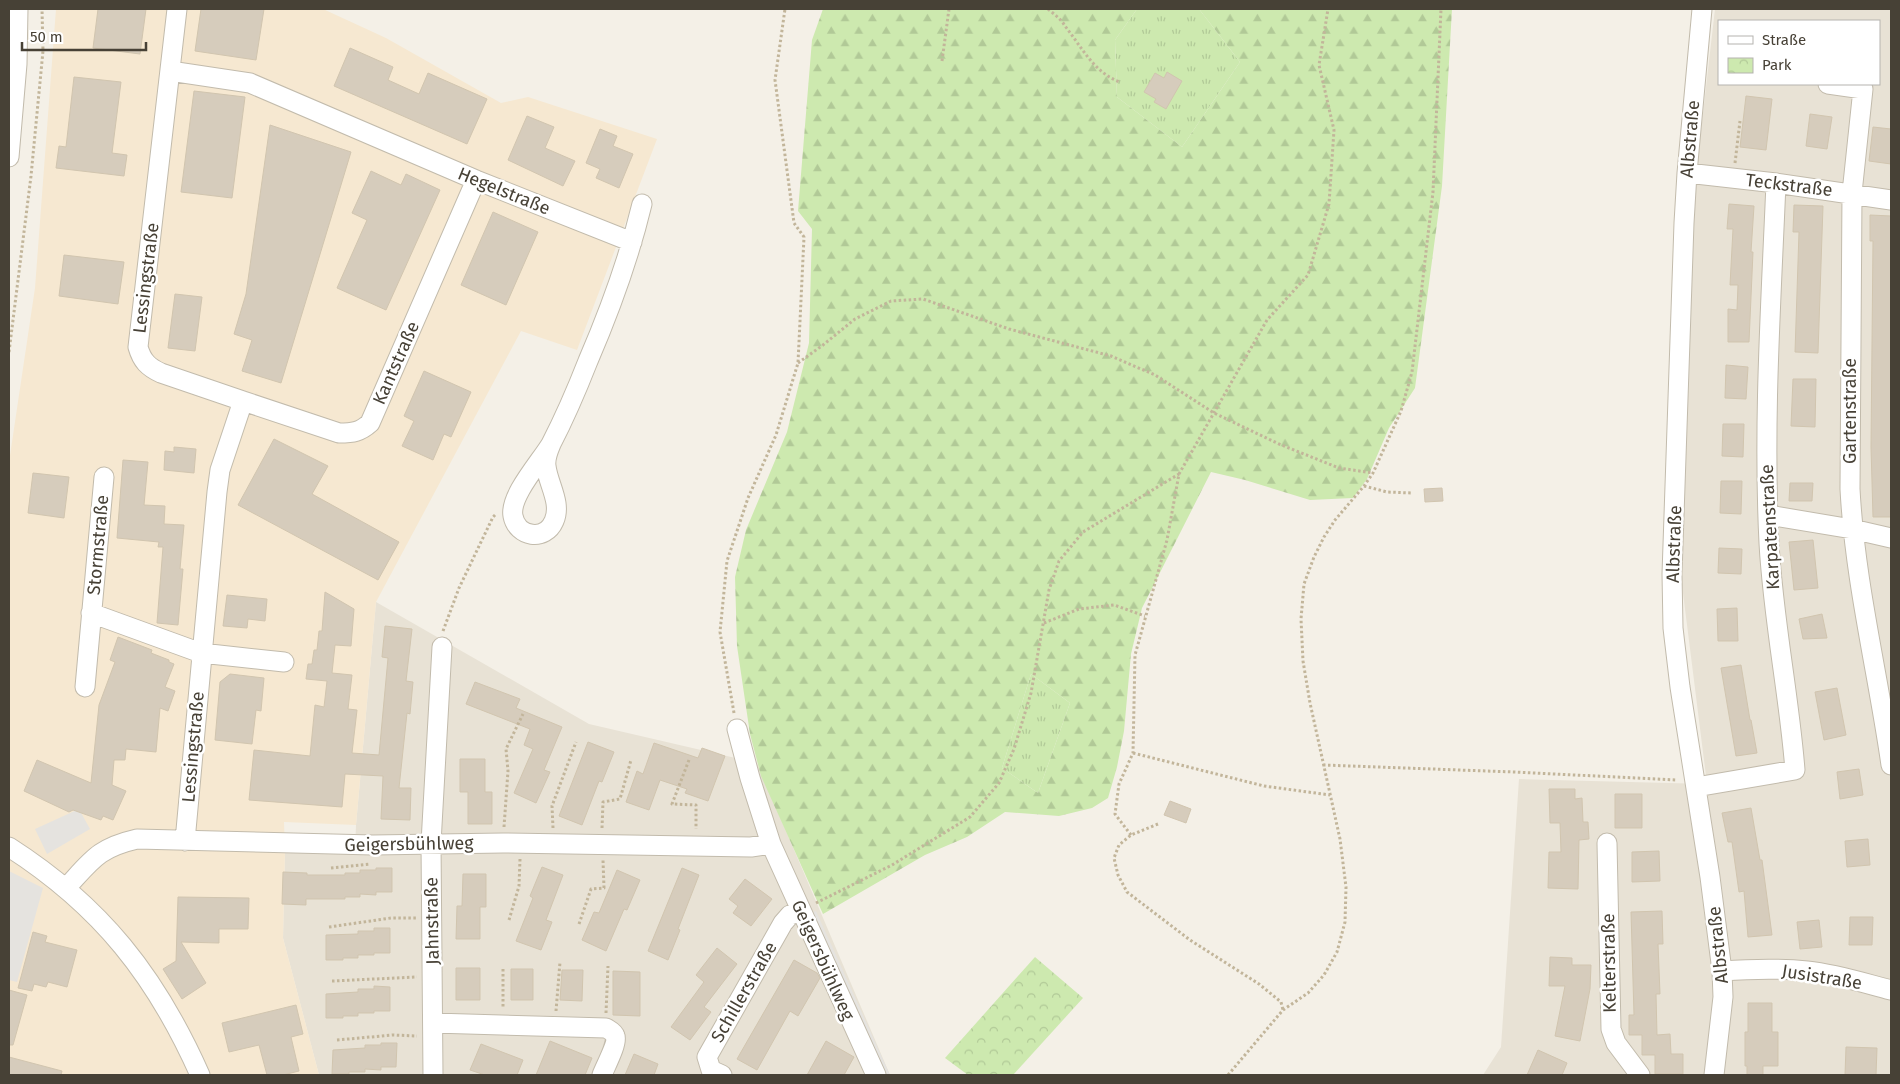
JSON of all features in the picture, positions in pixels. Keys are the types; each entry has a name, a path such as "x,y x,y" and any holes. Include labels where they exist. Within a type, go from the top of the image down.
{"street":[{"path":"9,157 17,64 18,9"},
{"name":"Lessingstraße","path":"177,9 138,347 141,358 149,367 161,373 243,401 220,470 184,840"},
{"name":"Albstraße","path":"1702,9 1687,173 1672,574 1673,628 1686,732 1710,877 1722,971 1723,997 1714,1075"},
{"name":"Hegelstraße","path":"170,70 250,83 476,180 632,242"},
{"name":"Gartenstraße","path":"1835,85 1863,89 1852,193 1850,444 1852,529 1891,765"},
{"name":"Teckstraße","path":"1687,173 1852,193 1891,200"},
{"name":"Kantstraße","path":"243,401 340,433 352,433 362,430 370,423 476,180"},
{"name":"Karpatenstraße","path":"1695,782 1795,770 1774,595 1768,515 1767,440 1776,183"},
{"path":"551,444 546,460 556,504 554,521 546,532 530,535 517,526 512,513 514,503 524,484 551,444 577,390 605,320 632,242 642,204"},
{"name":"Stormstraße","path":"85,687 104,477"},
{"path":"1768,515 1852,529 1891,538"},
{"name":"Stormstraße","path":"91,613 201,654"},
{"name":"Jahnstraße","path":"433,1075 431,843 442,647"},
{"path":"201,654 284,662"},
{"name":"Geigersbühlweg","path":"737,729 771,844 876,1075"},
{"name":"Geigersbühlweg","path":"66,888 104,850 116,844 137,839 373,845 554,843 751,847 771,844"},
{"name":"Kelterstraße","path":"1607,843 1611,1029 1616,1043 1640,1075"},
{"path":"9,847 66,888 107,927 141,968 173,1020 197,1069 180,1075"},
{"name":"Schillerstraße","path":"722,1075 711,1070 707,1057 783,924 790,915 801,911"},
{"name":"Jusistraße","path":"1722,971 1785,969 1809,971 1891,990"},
{"path":"433,1029 504,1024 606,1028 612,1031 615,1036 615,1043 602,1075"}],"path":[{"path":"9,352 32,166 43,51 42,9"},
{"path":"737,729 720,632 727,561 748,498 776,435 798,362 804,238 794,223 775,80 785,9"},
{"path":"942,61 950,9"},
{"path":"1048,9 1064,24 1104,74 1120,82"},
{"path":"1131,835 1115,814 1119,784 1132,753 1135,655 1167,540 1179,474 1267,320 1308,274 1329,204 1334,130 1320,65 1328,9"},
{"path":"1228,1075 1283,1010 1308,993 1324,974 1337,952 1344,922 1346,887 1340,839 1310,703 1303,660 1300,620 1304,584 1324,537 1335,520 1373,473 1401,411 1412,372 1433,192 1441,9"},
{"path":"1734,178 1740,121"},
{"path":"798,362 823,345 854,319 891,301 923,299 1009,329 1111,356 1155,375 1184,392 1214,414 1278,444 1340,468 1373,473"},
{"path":"801,911 892,865 970,817 999,783 1014,749 1031,693 1049,590 1059,561 1083,532 1179,474"},
{"path":"1364,486 1387,492 1412,493"},
{"path":"442,647 443,630 459,588 493,517 502,510 512,513"},
{"path":"1044,623 1079,609 1114,605 1145,616"},
{"path":"509,920 519,886 512,843 506,750 523,714"},
{"path":"554,843 552,806 576,742"},
{"path":"1132,753 1264,786 1330,795"},
{"path":"579,924 591,888 604,888 603,860 608,844 603,802 620,799 631,760"},
{"path":"690,760 672,804 696,805 696,845"},
{"path":"1323,765 1514,772 1695,782"},
{"path":"1158,824 1131,835 1119,845 1114,858 1118,875 1127,892 1190,940 1259,984 1281,1002 1283,1010"},
{"path":"329,927 391,918 432,918"},
{"path":"555,1026 560,962"},
{"path":"606,1028 608,966"},
{"path":"503,968 504,1024"},
{"path":"332,981 432,976"},
{"path":"337,1040 394,1036 433,1029"}],"shaded area":[{"path":"56,9 323,9 386,38 501,103 528,97 657,139 577,350 521,331 376,602 356,825 284,822 283,938 319,1075 9,1075 9,462 35,288"},
{"path":"1715,9 1891,9 1891,1075 1483,1075 1501,1047 1519,779 1707,784 1682,585 1693,200"},
{"path":"376,602 589,724 757,763 890,1075 319,1075 283,938 285,852 355,852"},
{"path":"79,809 90,829 47,854 35,829"},
{"path":"9,871 43,888 17,982 9,980"},
{"path":"816,911 890,1075 884,1075 811,913"}],"green space":[{"path":"823,9 1137,9 1115,40 1117,97 1182,147 1240,62 1199,9 1452,9 1442,186 1415,388 1389,428 1367,479 1353,498 1310,500 1245,480 1211,472 1142,608 1131,654 1124,731 1117,767 1108,798 1092,808 1059,816 1005,812 967,837 925,855 823,914 761,776 750,734 737,646 735,577 746,530 787,432 809,343 812,229 798,211 812,40","holes":["1031,674 1070,703 1038,793 1002,768"]},
{"path":"1137,9 1199,9 1240,62 1182,147 1117,97 1115,40"},
{"path":"1031,674 1070,703 1038,793 1002,768"},
{"path":"1035,957 1083,998 1013,1075 968,1075 945,1058"}],"building":[{"path":"98,9 146,9 140,54 93,48"},
{"path":"201,9 264,9 256,60 195,51"},
{"path":"350,48 393,67 388,80 419,94 428,73 487,99 467,144 334,86"},
{"path":"1167,72 1182,81 1166,109 1154,102 1156,99 1144,92 1155,73 1164,78"},
{"path":"74,77 121,82 112,153 127,155 124,176 56,168 59,146 66,147"},
{"path":"194,91 245,97 232,198 181,192"},
{"path":"1746,96 1772,99 1766,150 1740,147"},
{"path":"1810,114 1832,117 1827,149 1806,146"},
{"path":"527,116 554,127 545,148 575,161 563,186 508,160"},
{"path":"270,125 351,152 281,383 242,371 252,340 234,334 246,294"},
{"path":"1873,127 1891,129 1891,164 1869,161"},
{"path":"600,129 617,136 613,146 633,154 619,188 596,178 600,169 586,163"},
{"path":"371,171 401,185 406,174 440,190 386,310 337,288 367,220 352,213"},
{"path":"1729,204 1754,206 1749,342 1728,342 1728,309 1737,310 1738,285 1730,285 1733,229 1727,229"},
{"path":"1794,205 1823,206 1818,353 1795,352 1799,232 1793,232"},
{"path":"493,212 538,232 506,305 461,285"},
{"path":"1870,215 1891,216 1891,517 1873,517 1871,447 1873,241 1870,241"},
{"path":"64,255 124,262 118,304 59,296"},
{"path":"175,294 202,297 195,351 168,348"},
{"path":"1726,365 1748,367 1746,399 1725,398"},
{"path":"424,371 471,392 451,437 444,434 433,460 402,446 414,421 404,416"},
{"path":"1793,379 1816,379 1815,427 1791,426"},
{"path":"1723,424 1744,424 1743,457 1722,456"},
{"path":"274,439 328,466 312,494 399,542 378,580 238,505"},
{"path":"174,447 196,449 194,473 164,470 165,451 174,452"},
{"path":"123,460 148,462 144,505 165,506 164,524 184,525 180,569 183,569 178,625 157,623 163,547 158,547 159,542 117,538"},
{"path":"33,473 69,477 64,518 28,513"},
{"path":"1721,481 1742,481 1741,514 1720,513"},
{"path":"1790,483 1813,483 1812,501 1789,501"},
{"path":"1442,488 1443,501 1425,502 1424,489"},
{"path":"1813,540 1818,588 1794,590 1789,542"},
{"path":"1719,548 1742,549 1741,574 1718,573"},
{"path":"325,592 354,609 351,646 335,645 332,673 352,675 348,709 357,710 352,753 379,755 388,658 382,657 385,626 412,629 406,681 413,682 410,714 407,713 399,788 411,788 410,820 381,819 383,776 345,774 342,807 249,800 254,750 310,756 315,705 324,707 327,681 306,679 308,664 312,664 314,650 317,650 319,631 322,631"},
{"path":"227,595 267,599 265,621 248,619 247,628 223,626"},
{"path":"1737,608 1738,641 1718,641 1717,609"},
{"path":"1822,614 1827,638 1803,639 1799,619"},
{"path":"118,637 152,650 151,653 174,664 165,687 175,691 168,711 160,708 156,752 126,749 125,760 114,760 112,785 126,791 113,820 103,816 101,820 73,810 69,812 24,791 37,760 91,783 99,705 115,662 110,660"},
{"path":"1741,665 1757,753 1736,756 1721,668"},
{"path":"230,674 264,678 261,711 256,710 252,744 215,740 220,682"},
{"path":"475,682 520,699 516,708 562,727 544,770 550,772 536,803 514,793 533,749 524,745 530,729 466,704"},
{"path":"1837,688 1846,735 1824,740 1815,692"},
{"path":"588,742 614,752 602,782 599,781 582,825 559,816"},
{"path":"654,743 698,758 702,748 725,756 708,801 685,793 687,789 660,780 649,810 626,802 637,771 643,774"},
{"path":"460,759 485,759 485,792 492,792 492,824 468,824 468,792 460,792"},
{"path":"1859,769 1863,795 1840,799 1837,772"},
{"path":"1549,789 1575,789 1575,799 1582,798 1583,822 1588,822 1589,839 1579,840 1578,889 1548,888 1549,852 1561,852 1560,823 1550,823"},
{"path":"1615,794 1642,794 1642,828 1615,828"},
{"path":"1170,801 1191,809 1186,823 1164,815"},
{"path":"1751,808 1760,860 1762,860 1772,935 1748,937 1744,891 1739,892 1732,842 1728,842 1722,813"},
{"path":"1868,839 1870,865 1847,867 1845,841"},
{"path":"1659,851 1660,881 1632,882 1632,852"},
{"path":"542,867 563,875 546,920 552,922 541,950 516,941 533,898 530,896"},
{"path":"376,868 392,868 392,892 376,892 376,895 360,894 360,897 345,897 345,899 306,899 306,905 282,904 283,872 307,873 307,875 345,875 345,873 360,873 360,870 376,870"},
{"path":"682,868 699,875 668,960 648,951"},
{"path":"617,870 640,880 627,910 624,909 606,951 582,940 594,912 599,913"},
{"path":"463,874 486,874 486,907 480,907 480,939 456,939 457,906 462,906"},
{"path":"745,879 772,899 751,926 733,913 738,906 729,899"},
{"path":"178,897 249,898 248,929 219,929 219,943 181,942 206,983 182,999 163,969 176,961"},
{"path":"1662,911 1663,944 1658,944 1660,994 1656,994 1657,1035 1670,1034 1671,1054 1683,1054 1683,1074 1655,1074 1655,1055 1642,1055 1642,1035 1629,1035 1629,1015 1634,1015 1631,912"},
{"path":"1850,917 1873,917 1872,945 1849,945"},
{"path":"1819,920 1822,947 1800,949 1797,922"},
{"path":"374,928 390,928 390,953 358,955 358,958 343,958 343,960 326,960 326,935 358,934 358,931 374,931"},
{"path":"33,932 47,936 45,942 77,950 67,987 48,982 46,987 34,984 32,991 18,988"},
{"path":"717,948 737,964 704,1007 711,1012 690,1040 671,1027 704,982 696,975"},
{"path":"1550,957 1572,958 1572,965 1591,965 1590,989 1580,1041 1555,1036 1565,986 1549,986"},
{"path":"794,960 817,973 820,978 798,1016 790,1011 757,1070 737,1059"},
{"path":"456,968 480,968 480,1000 456,1000"},
{"path":"511,969 533,969 533,1000 511,1000"},
{"path":"562,970 583,970 582,1001 560,1000"},
{"path":"613,971 640,972 640,1016 613,1015"},
{"path":"374,986 390,987 390,1011 358,1013 358,1016 343,1016 343,1018 326,1018 326,994 358,992 358,989 374,989"},
{"path":"9,990 27,995 13,1045 9,1045"},
{"path":"1748,1003 1772,1003 1772,1032 1778,1032 1778,1066 1763,1066 1763,1075 1747,1075 1747,1066 1745,1066 1745,1032 1748,1032"},
{"path":"296,1005 303,1034 291,1037 299,1071 283,1075 267,1075 259,1045 229,1052 222,1023"},
{"path":"550,1041 592,1058 585,1075 536,1075"},
{"path":"826,1041 854,1057 844,1075 807,1075"},
{"path":"381,1043 397,1043 396,1067 381,1067 381,1070 365,1069 365,1072 349,1072 349,1074 332,1074 333,1050 365,1048 365,1045 381,1045"},
{"path":"481,1044 523,1060 517,1075 485,1075 470,1070"},
{"path":"1846,1047 1877,1048 1876,1075 1845,1075"},
{"path":"1538,1050 1567,1063 1562,1075 1527,1075"},
{"path":"634,1054 658,1064 654,1075 625,1075"},
{"path":"9,1057 62,1071 61,1075 9,1075"}]}
